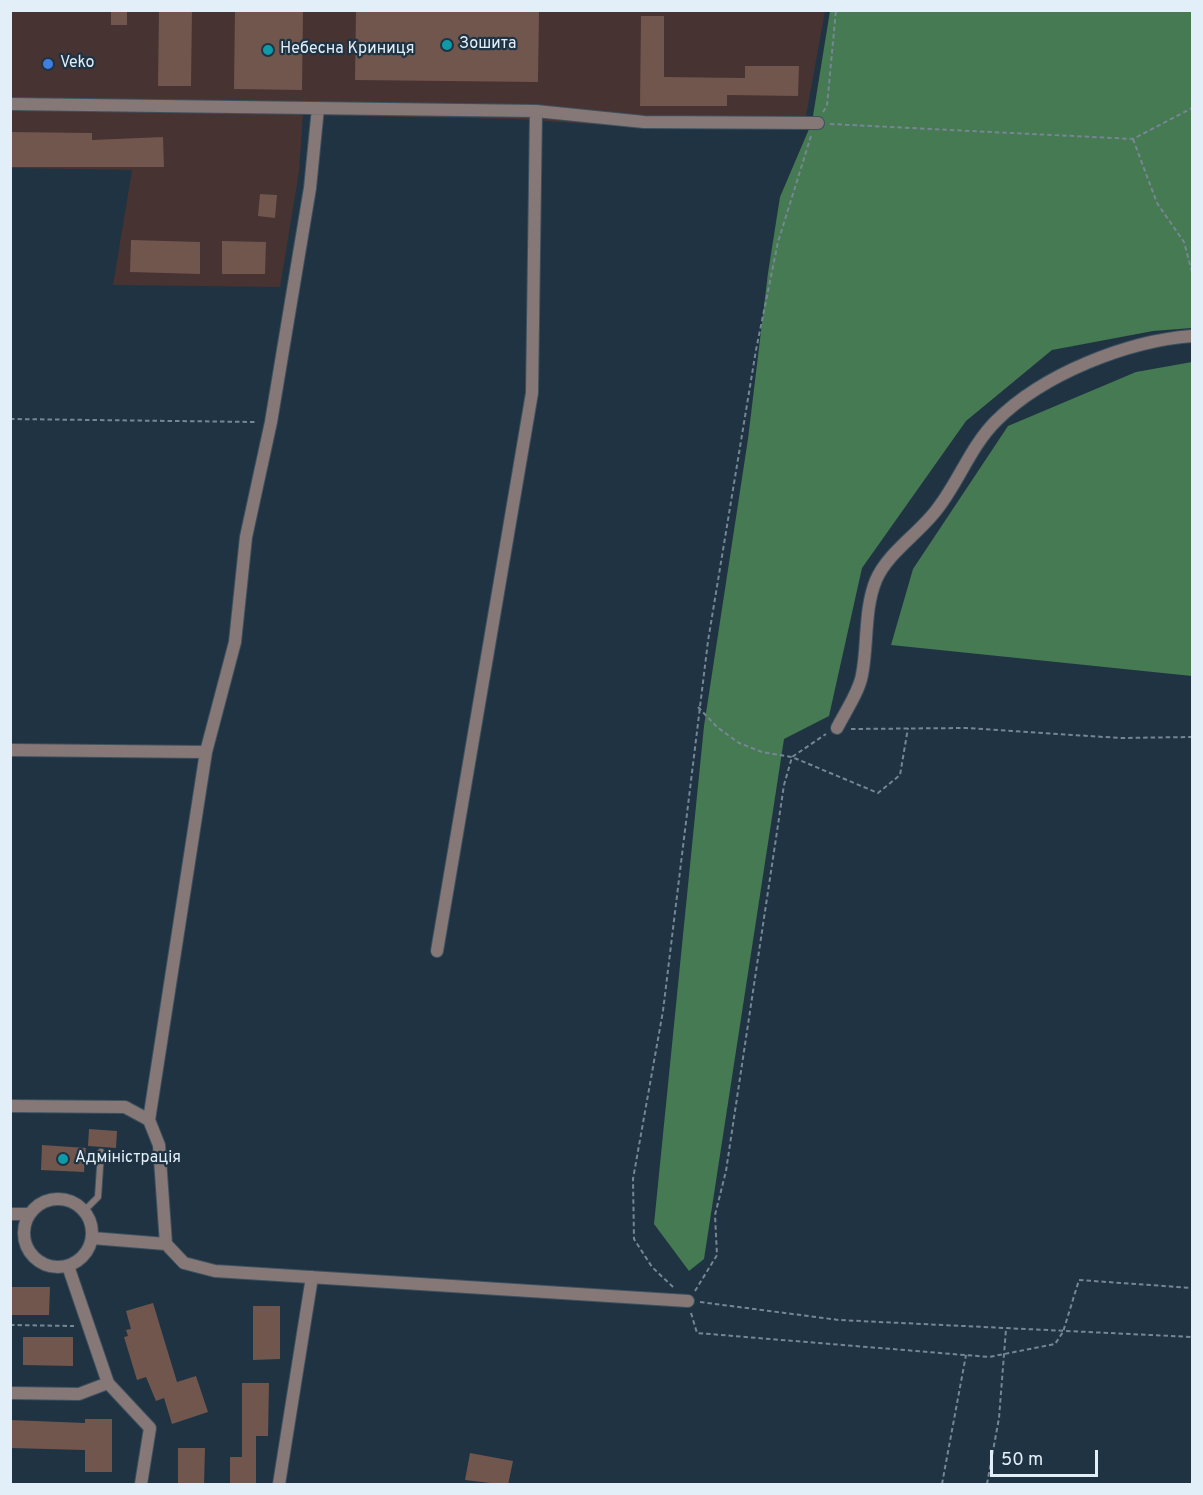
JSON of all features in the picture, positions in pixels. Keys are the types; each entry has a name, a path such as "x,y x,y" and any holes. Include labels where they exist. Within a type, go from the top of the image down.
{"street":[{"path":"10,104 536,111 644,122 818,123"},
{"path":"318,108 310,188 271,423 246,537 234,642 206,752 149,1120 159,1145 166,1244 184,1263 215,1271 688,1301"},
{"path":"437,951 532,393 536,111"},
{"path":"837,728 862,677 869,609 876,580 902,546 938,509 995,422 1037,390 1101,358 1144,343 1192,336"},
{"path":"10,750 206,752"},
{"path":"10,1106 125,1107 149,1120"},
{"path":"59,1199 75,1203 90,1221 92,1238 84,1255 68,1266 49,1266 33,1256 24,1238 30,1214 43,1203 59,1199"},
{"path":"10,1214 30,1214"},
{"path":"92,1238 166,1244"},
{"path":"68,1266 108,1383 150,1428 141,1485"},
{"path":"279,1485 312,1277"},
{"path":"10,1393 79,1394 108,1383"}],"lane":[{"path":"84,1211 98,1197 101,1152"}],"path":[{"path":"836,10 827,106 806,146 778,242 756,350 698,707 663,1011 633,1179 634,1239 652,1267 688,1301 697,1333 989,1357 1055,1344 1063,1332 1079,1280 1192,1288"},
{"path":"818,123 1133,139 1192,108"},
{"path":"1133,139 1157,203 1184,242 1192,272"},
{"path":"10,419 271,423"},
{"path":"698,707 717,727 739,743 762,752 792,757 878,793 900,775 908,728"},
{"path":"688,1301 717,1255 715,1215 726,1171 784,786 792,757 837,728 966,728 1120,738 1192,737"},
{"path":"688,1301 839,1320 1192,1337"},
{"path":"10,1325 80,1326"},
{"path":"987,1485 999,1418 1006,1329"},
{"path":"942,1485 966,1355"}],"shaded area":[{"path":"11,11 825,11 806,116 638,116 633,127 513,119 303,115 299,172 280,287 113,285 132,170 11,168"}],"green space":[{"path":"830,11 1192,11 1192,328 1153,331 1052,350 966,421 862,568 829,716 784,739 704,1259 689,1271 654,1224 704,726 748,439 768,273 780,197 812,122"},
{"path":"1192,362 1192,676 891,645 913,569 1008,426 1136,372"}],"building":[{"path":"111,10 127,10 127,25 111,25"},
{"path":"159,10 192,10 191,86 158,86"},
{"name":"Небесна Криниця","path":"235,10 303,10 302,90 234,89"},
{"name":"Зошита","path":"356,10 539,10 538,82 355,80"},
{"path":"641,16 664,16 664,77 745,78 745,66 799,66 798,96 727,95 727,106 640,106"},
{"path":"10,132 92,133 92,140 163,137 164,167 10,167"},
{"path":"260,194 277,195 275,218 258,216"},
{"path":"131,240 200,242 200,274 130,272"},
{"path":"222,241 266,242 265,274 222,274"},
{"path":"89,1129 117,1131 116,1148 88,1146"},
{"name":"Адміністрація","path":"42,1145 86,1148 84,1172 41,1170"},
{"path":"10,1287 50,1287 49,1315 10,1315"},
{"path":"153,1303 177,1382 196,1376 208,1412 172,1424 164,1398 156,1401 146,1377 137,1380 124,1337 128,1336 126,1330 131,1329 126,1311"},
{"path":"253,1306 280,1306 280,1359 253,1360"},
{"path":"23,1337 73,1337 73,1366 23,1365"},
{"path":"242,1383 269,1383 268,1436 256,1436 256,1485 230,1485 230,1457 242,1457"},
{"path":"85,1419 112,1419 112,1472 85,1472 85,1450 10,1448 10,1420 85,1423"},
{"path":"178,1448 205,1448 204,1485 178,1485"},
{"path":"470,1453 513,1461 508,1485 465,1480"}],"place":[{"name":"Зошита","path":"447,45"},
{"name":"Небесна Криниця","path":"268,50"},
{"name":"Veko","path":"48,64"},
{"name":"Адміністрація","path":"63,1159"}]}
